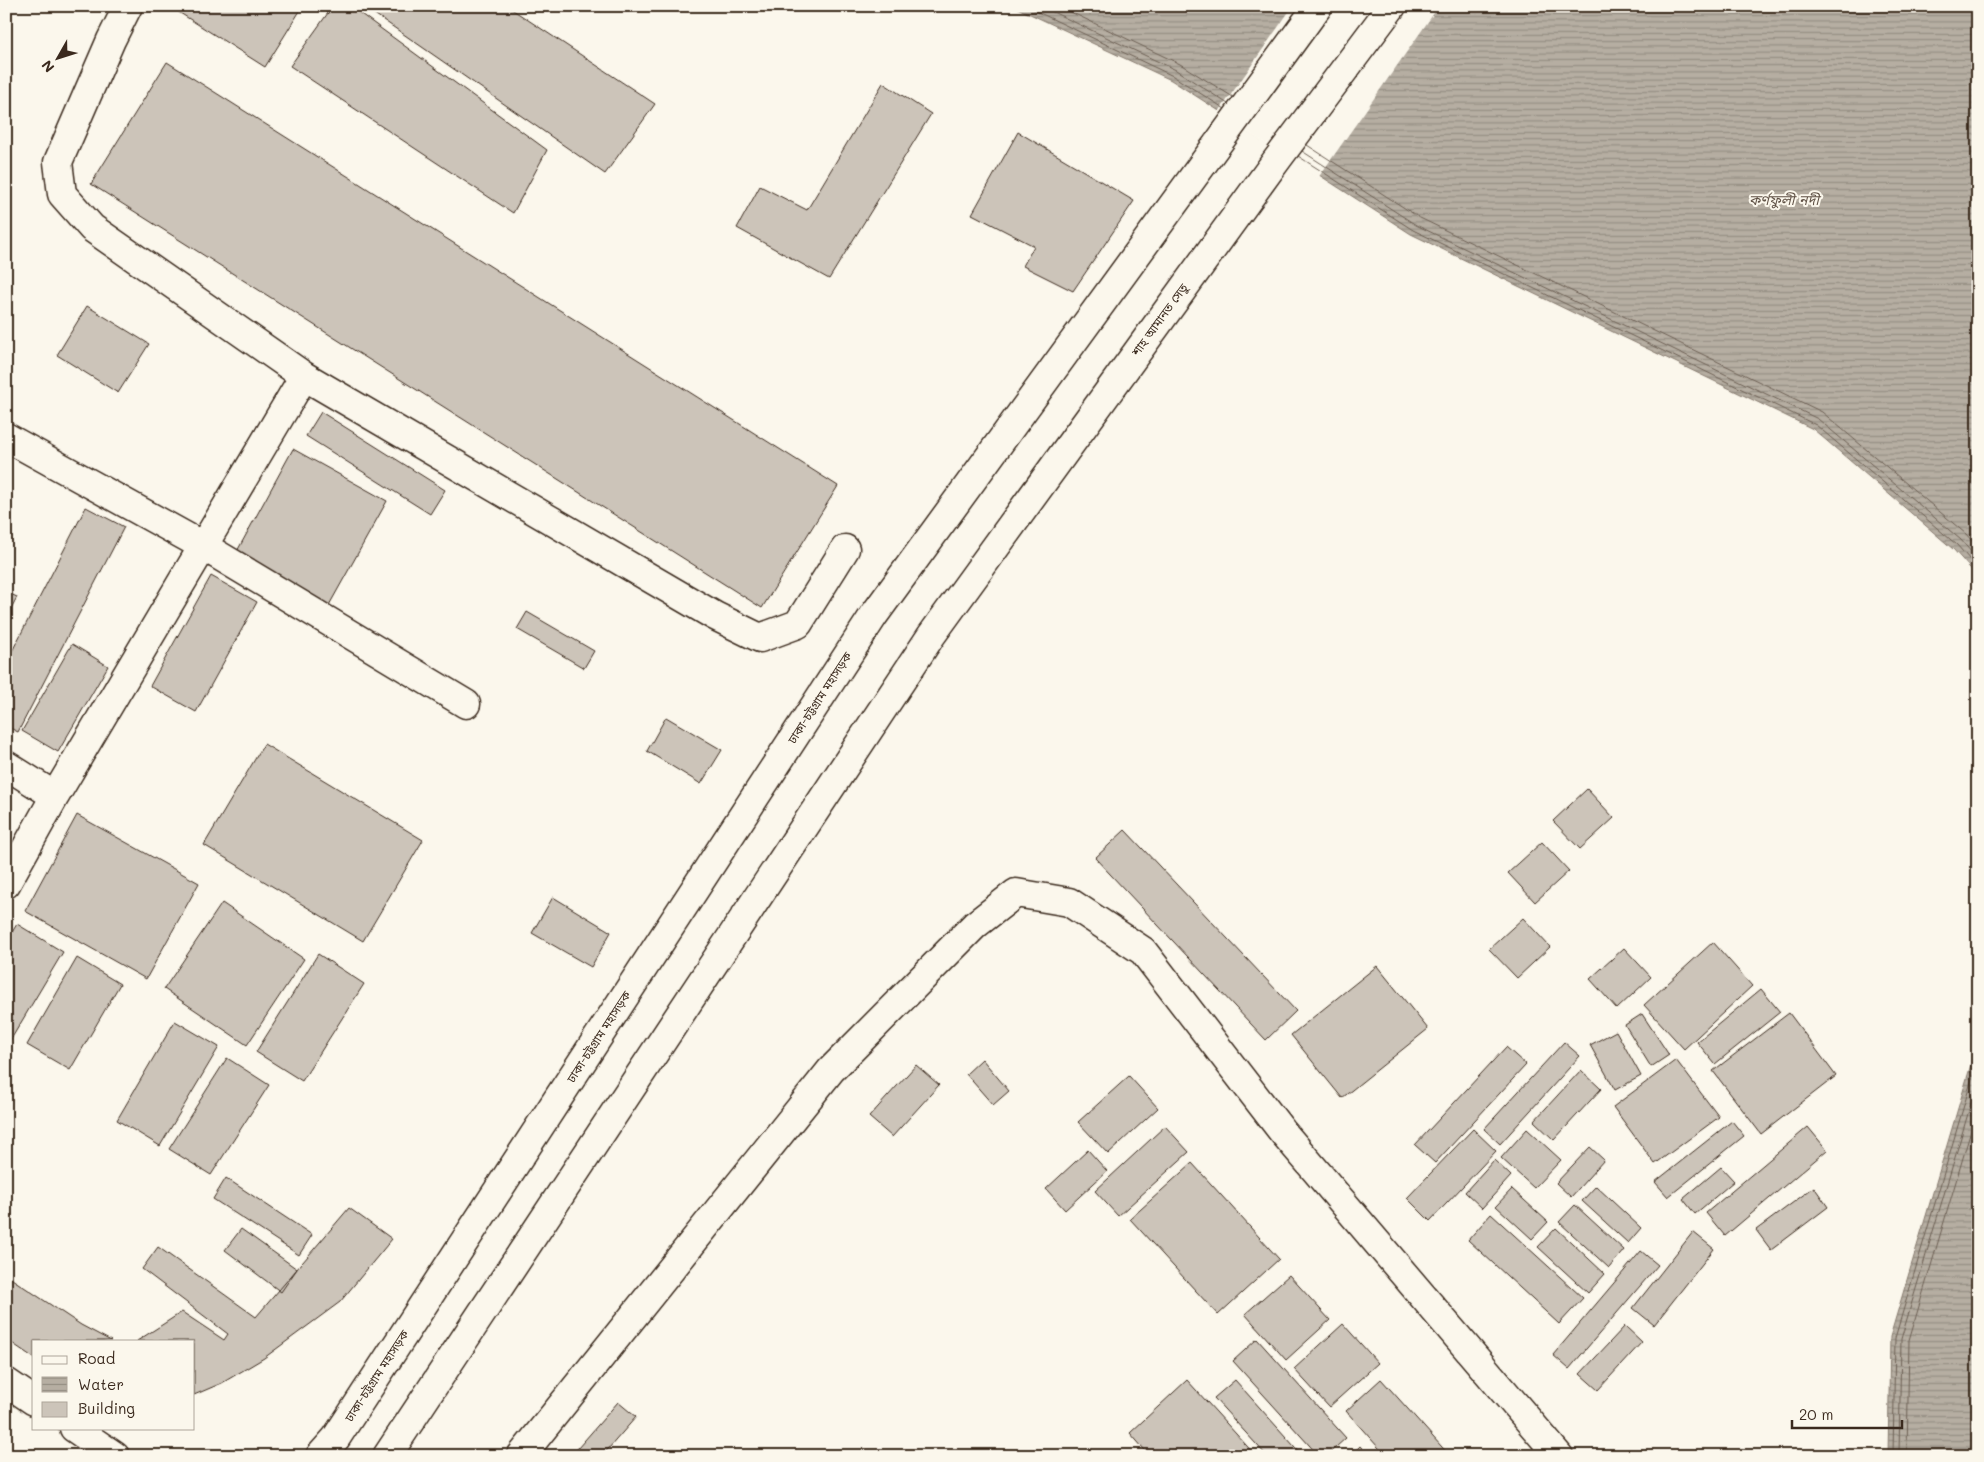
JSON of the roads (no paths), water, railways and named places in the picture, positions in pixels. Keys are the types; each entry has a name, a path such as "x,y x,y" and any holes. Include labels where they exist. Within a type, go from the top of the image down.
{"main road":[{"path":"128,6 111,40 58,162 62,194 92,228 304,376 715,616 760,638 798,624 845,549"},
{"name":"ঢাকা-চট্টগ্রাম মহাসড়ক","path":"320,1456 336,1438 874,615 1318,6"},
{"name":"শাহ আমানত সেতু","path":"387,1456 931,636 1276,161 1392,6"},
{"path":"6,884 55,796 304,376"},
{"path":"6,437 203,546 466,704"},
{"path":"6,765 55,796"},
{"path":"521,1456 831,1070 975,925 1016,894 1069,902 1143,951 1282,1130 1559,1456"},
{"path":"6,1382 32,1400"},
{"path":"77,1430 115,1456"}],"water":[{"name":"কর্ণফুলী নদী","path":"1013,6 1978,6 1978,577 1953,549 1813,429 1411,234 1171,80"},
{"path":"1978,1041 1978,1456 1888,1456 1890,1337"}]}
